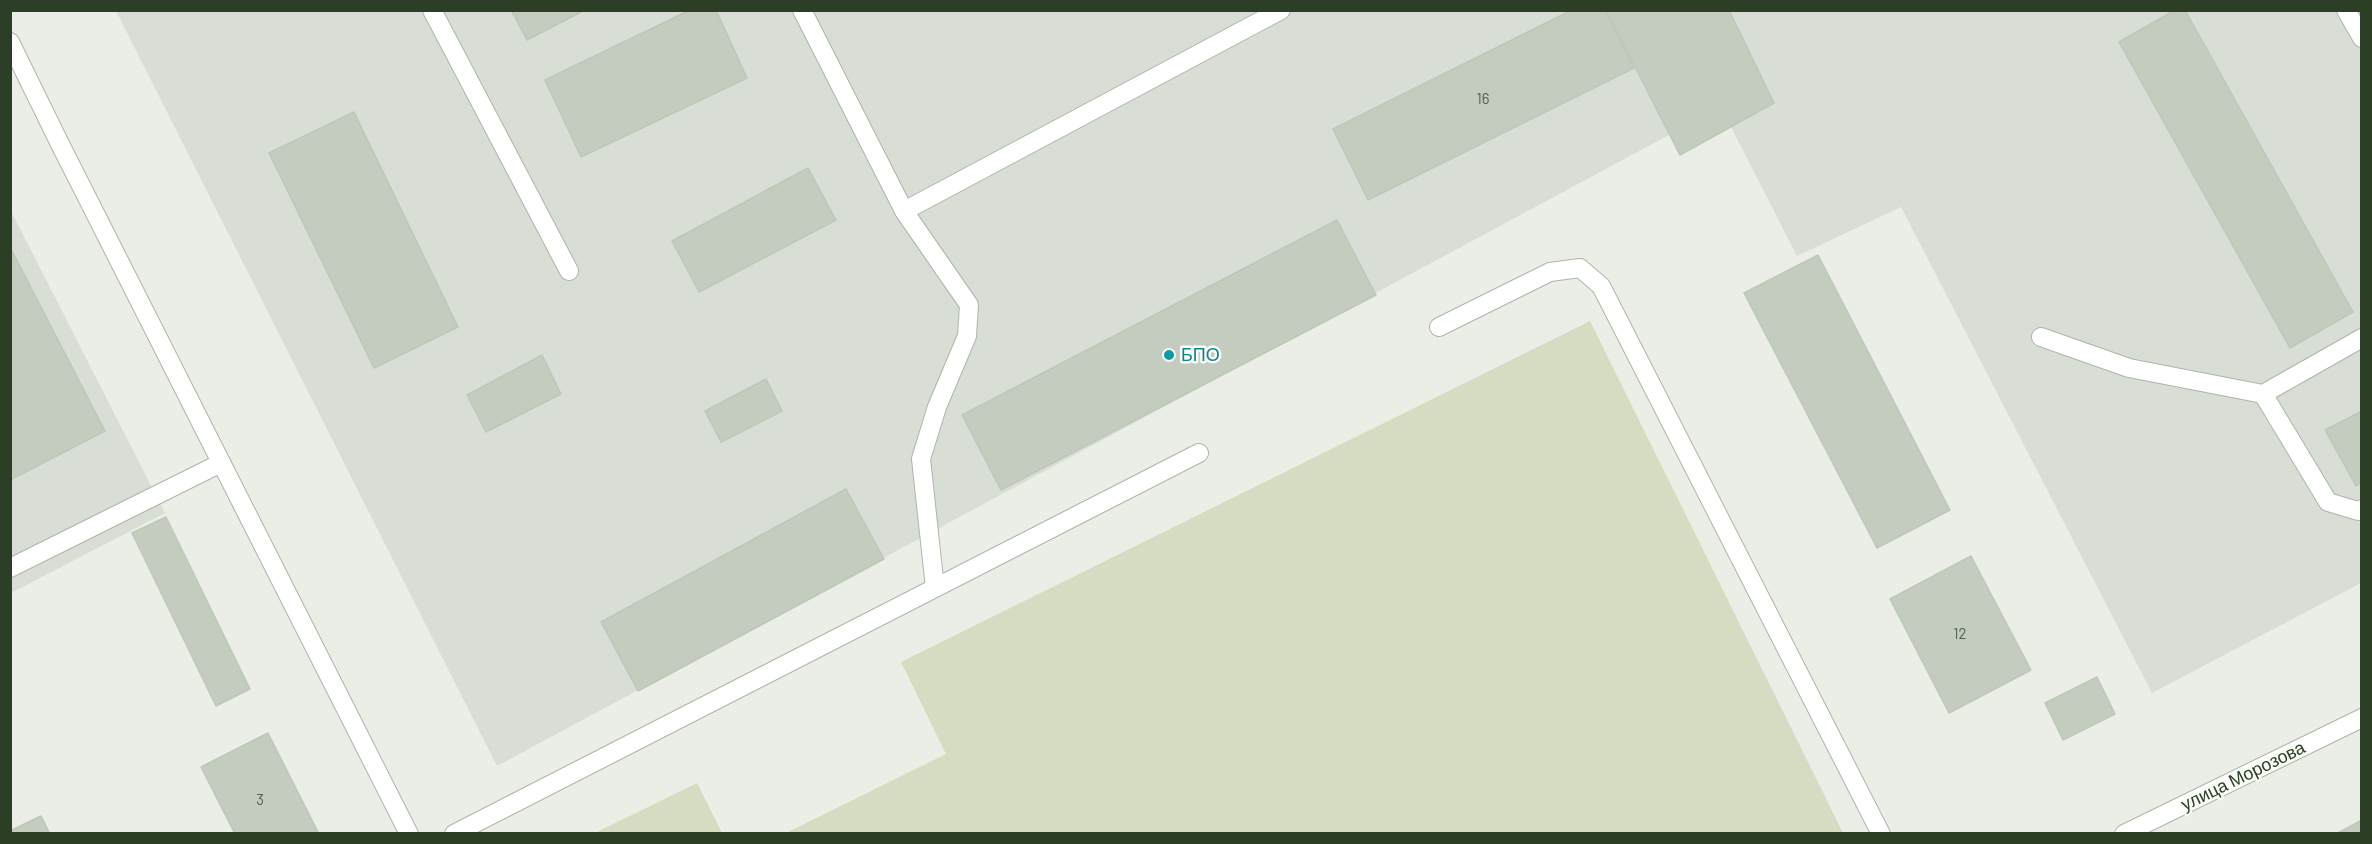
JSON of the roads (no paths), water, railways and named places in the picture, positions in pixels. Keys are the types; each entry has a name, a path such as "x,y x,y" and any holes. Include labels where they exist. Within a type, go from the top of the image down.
{"street":[{"path":"432,10 569,271"},
{"path":"802,10 904,211 969,305 967,336 937,407 921,459 935,588"},
{"path":"904,211 1281,10"},
{"path":"2346,10 2361,38"},
{"path":"10,42 409,834"},
{"path":"1439,327 1550,272 1580,268 1602,286 1881,834"},
{"path":"2041,337 2129,368 2263,394 2361,338"},
{"path":"2263,394 2328,502 2358,511 2361,509"},
{"path":"454,834 1199,453"},
{"path":"10,568 221,463"},
{"name":"улица Морозова","path":"2124,834 2361,718"}],"place":[{"name":"БПО","path":"1169,355"}]}
